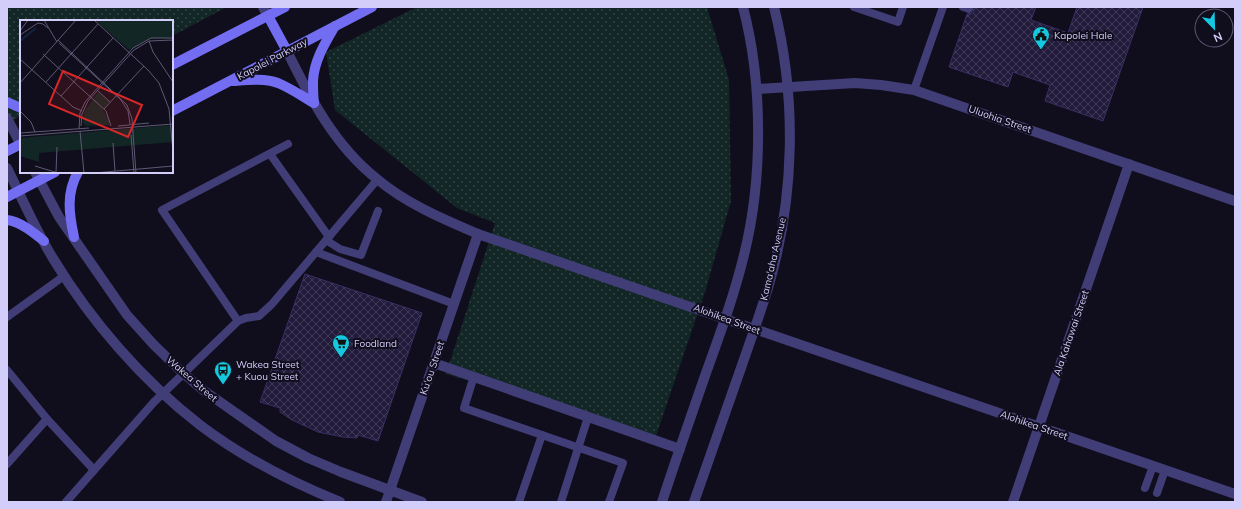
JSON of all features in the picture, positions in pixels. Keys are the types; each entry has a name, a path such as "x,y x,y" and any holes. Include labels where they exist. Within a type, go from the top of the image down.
{"main road":[{"path":"173,64 266,11 285,7"},
{"name":"Kapolei Parkway","path":"173,110 372,7"},
{"path":"266,11 287,51"},
{"path":"314,103 313,80 317,61 335,26"},
{"path":"230,81 254,80 276,82 297,92 314,103"},
{"path":"7,102 20,108"},
{"path":"7,151 20,144"},
{"path":"7,197 19,191 38,176 51,173"},
{"path":"74,237 69,203 71,190 78,173"},
{"path":"7,220 32,231 44,241"}],"street":[{"path":"662,502 726,318 744,254 755,189 758,122 757,89 751,46 743,7"},
{"name":"Kama'aha Avenue","path":"694,502 772,273 782,225 786,197 790,132 788,87 782,44 774,7"},
{"name":"Alohikea Street","path":"287,51 314,103 343,145 377,180 418,207 441,218 478,234 1235,494"},
{"name":"Uluohia Street","path":"757,89 855,83 914,90 1235,201"},
{"path":"7,118 20,142"},
{"name":"Ala Kahawai Street","path":"1013,502 1129,164"},
{"path":"7,168 44,241 64,276 102,328 145,375 200,425 230,446 295,483 340,502"},
{"name":"Wakea Street","path":"38,176 59,217 74,237 100,278 128,315 154,345 203,390 276,441 334,470 422,502"},
{"name":"Ku'ou Street","path":"386,502 478,234"},
{"path":"434,363 680,449"}],"lane":[{"path":"854,7 898,22 903,7"},
{"path":"914,90 943,7"},
{"path":"238,321 162,210 288,144"},
{"path":"270,154 327,238 340,249 361,255 378,211"},
{"path":"66,502 163,392 238,321 259,316 272,304 377,180"},
{"path":"316,252 454,304"},
{"path":"8,315 64,276"},
{"path":"7,370 47,419 94,470"},
{"path":"474,376 464,408 623,463 609,502"},
{"path":"561,502 588,417"},
{"path":"7,464 47,419"},
{"path":"519,502 542,435"},
{"path":"1145,488 1153,466"},
{"path":"1158,493 1165,470"}],"green space":[{"path":"7,7 227,7 173,35 173,20 20,20 20,116 7,123"},
{"path":"417,7 707,7 729,80 731,201 706,289 656,436 446,374 495,223 457,208 335,110 326,52"}],"building":[{"name":"Kapolei Hale","path":"974,7 1036,7 1031,20 1068,33 1077,7 1143,7 1103,121 1045,101 1050,85 1013,72 1008,87 949,67 967,14 973,13"},
{"name":"Foodland","path":"305,274 422,313 378,441 358,435 357,438 343,437 318,432 292,420 280,412 280,408 260,402"}],"place":[{"name":"Kapolei Hale","path":"1041,50"},
{"name":"Foodland","path":"341,358"},
{"name":"Wakea Street + Kuou Street","path":"223,385"}]}
